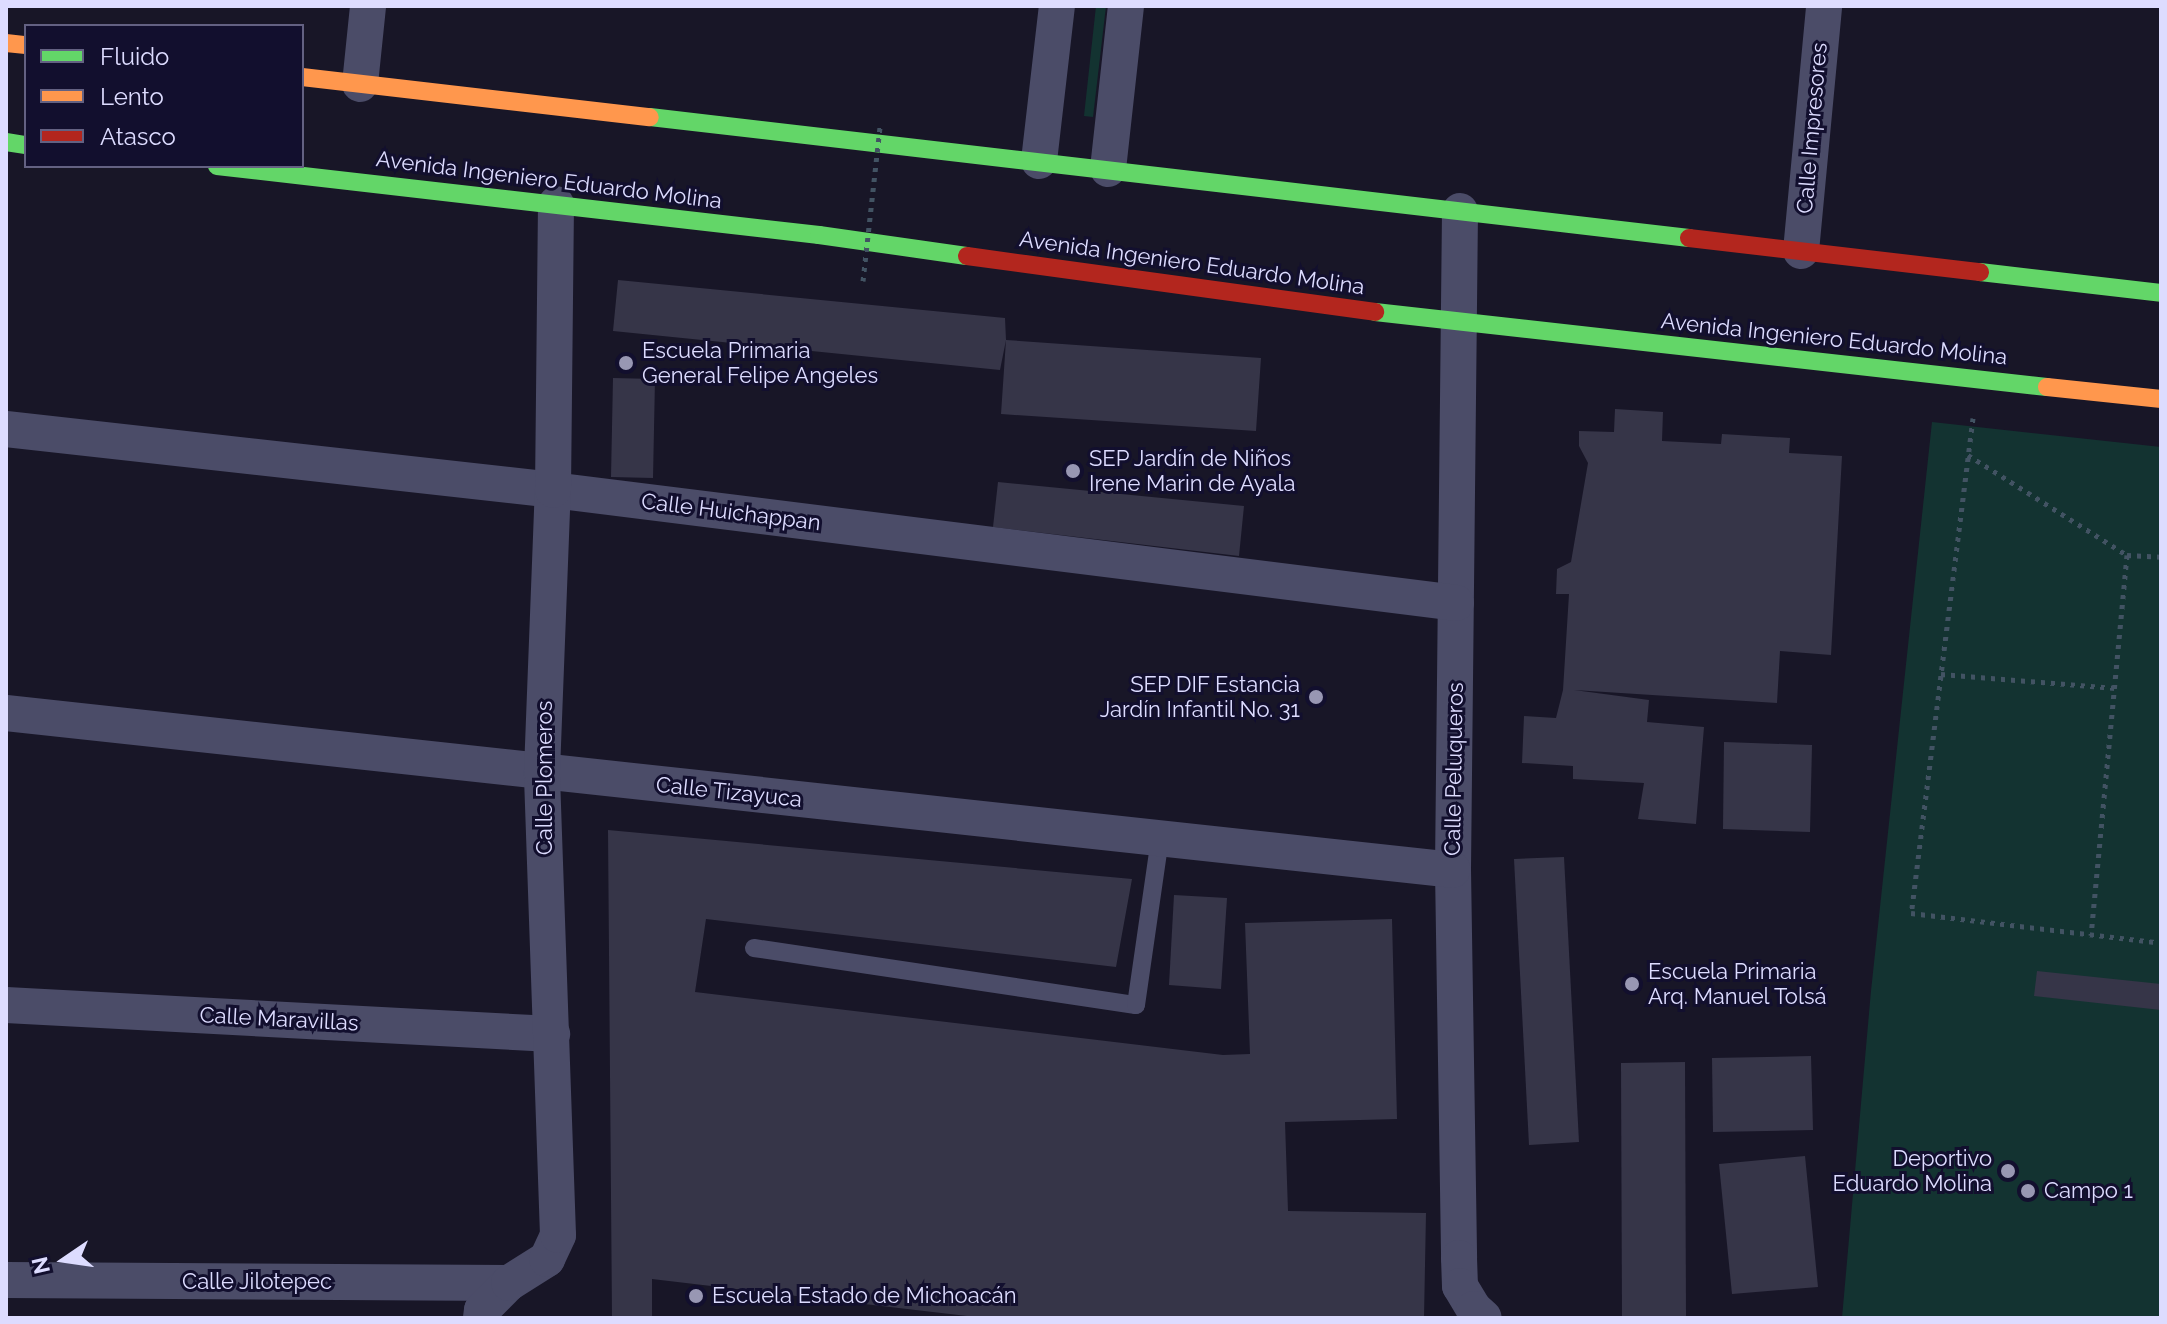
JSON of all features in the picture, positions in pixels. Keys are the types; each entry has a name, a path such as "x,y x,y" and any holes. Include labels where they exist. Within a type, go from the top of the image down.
{"main road":[{"path":"304,77 2161,293"},
{"name":"Avenida Ingeniero Eduardo Molina","path":"235,168 819,235 1458,324 2161,399"}],"street":[{"path":"360,84 368,6"},
{"path":"1039,161 1057,6"},
{"path":"1108,169 1126,6"},
{"name":"Calle Impresores","path":"1801,251 1824,6"},
{"name":"Calle Plomeros","path":"481,1318 482,1310 509,1283 547,1259 558,1235 542,771 553,490 556,204"},
{"name":"Calle Peluqueros","path":"1460,211 1453,870 1460,1286 1474,1309 1484,1318"},
{"name":"Calle Huichappan","path":"6,429 553,490 1456,603"},
{"name":"Calle Tizayuca","path":"6,713 1453,870"},
{"name":"Calle Maravillas","path":"6,1005 552,1034"},
{"name":"Calle Jilotepec","path":"6,1280 509,1283"}],"lane":[{"path":"754,948 1136,1005 1160,838"}],"path":[{"path":"863,281 880,126"},
{"path":"1978,378 1911,913 2161,943"},
{"path":"1968,455 2127,555 2161,557"},
{"path":"2091,935 2127,555"},
{"path":"1941,674 2115,688"}],"green space":[{"path":"1096,6 1106,6 1093,117 1084,116"},
{"path":"1932,422 2161,447 2161,1318 1842,1318 1871,991"}],"building":[{"path":"618,280 1005,318 1006,340 1000,370 613,331"},
{"path":"1006,340 1261,358 1256,431 1001,414"},
{"path":"613,378 655,379 653,478 611,477"},
{"path":"1615,409 1663,412 1662,441 1721,444 1722,434 1790,438 1789,453 1842,456 1831,655 1780,651 1777,703 1574,690 1649,700 1647,722 1704,727 1696,824 1638,819 1644,783 1573,779 1573,766 1522,763 1524,716 1556,718 1563,690 1569,594 1556,594 1557,569 1571,562 1588,463 1579,446 1579,431 1614,432"},
{"path":"998,482 1244,506 1239,556 993,527"},
{"path":"1724,742 1812,745 1810,832 1723,829"},
{"path":"608,830 1132,879 1116,967 706,919 695,992 1223,1055 1250,1054 1245,923 1392,919 1397,1119 1285,1122 1288,1211 1426,1213 1424,1318 984,1318 652,1279 652,1318 612,1318"},
{"path":"1564,857 1579,1142 1529,1145 1514,859"},
{"path":"1174,895 1227,898 1221,989 1169,985"},
{"path":"2037,971 2161,984 2161,1010 2034,996"},
{"path":"1811,1056 1813,1130 1713,1132 1712,1058"},
{"path":"1685,1062 1686,1318 1622,1318 1621,1063"},
{"path":"1805,1156 1818,1287 1732,1294 1719,1164"}],"traffic: fast":[{"path":"650,117 1689,238"},
{"path":"6,142 24,145"},
{"path":"234,168 819,235 967,256"},
{"path":"1980,272 2161,293"},
{"path":"1375,312 2047,387"}],"traffic: slow":[{"path":"6,43 24,45"},
{"path":"304,77 650,117"},
{"path":"2047,387 2161,399"}],"traffic: jam":[{"path":"1689,238 1980,272"},
{"path":"967,256 1375,312"}],"place":[{"name":"Escuela Primaria General Felipe Angeles","path":"626,363"},
{"name":"SEP Jardín de Niños Irene Marin de Ayala","path":"1073,471"},
{"name":"SEP DIF Estancia Jardín Infantil No. 31","path":"1316,697"},
{"name":"Escuela Primaria Arq. Manuel Tolsá","path":"1632,984"},
{"name":"Deportivo Eduardo Molina","path":"2008,1171"},
{"name":"Campo 1","path":"2028,1191"},
{"name":"Escuela Estado de Michoacán","path":"696,1296"}]}
